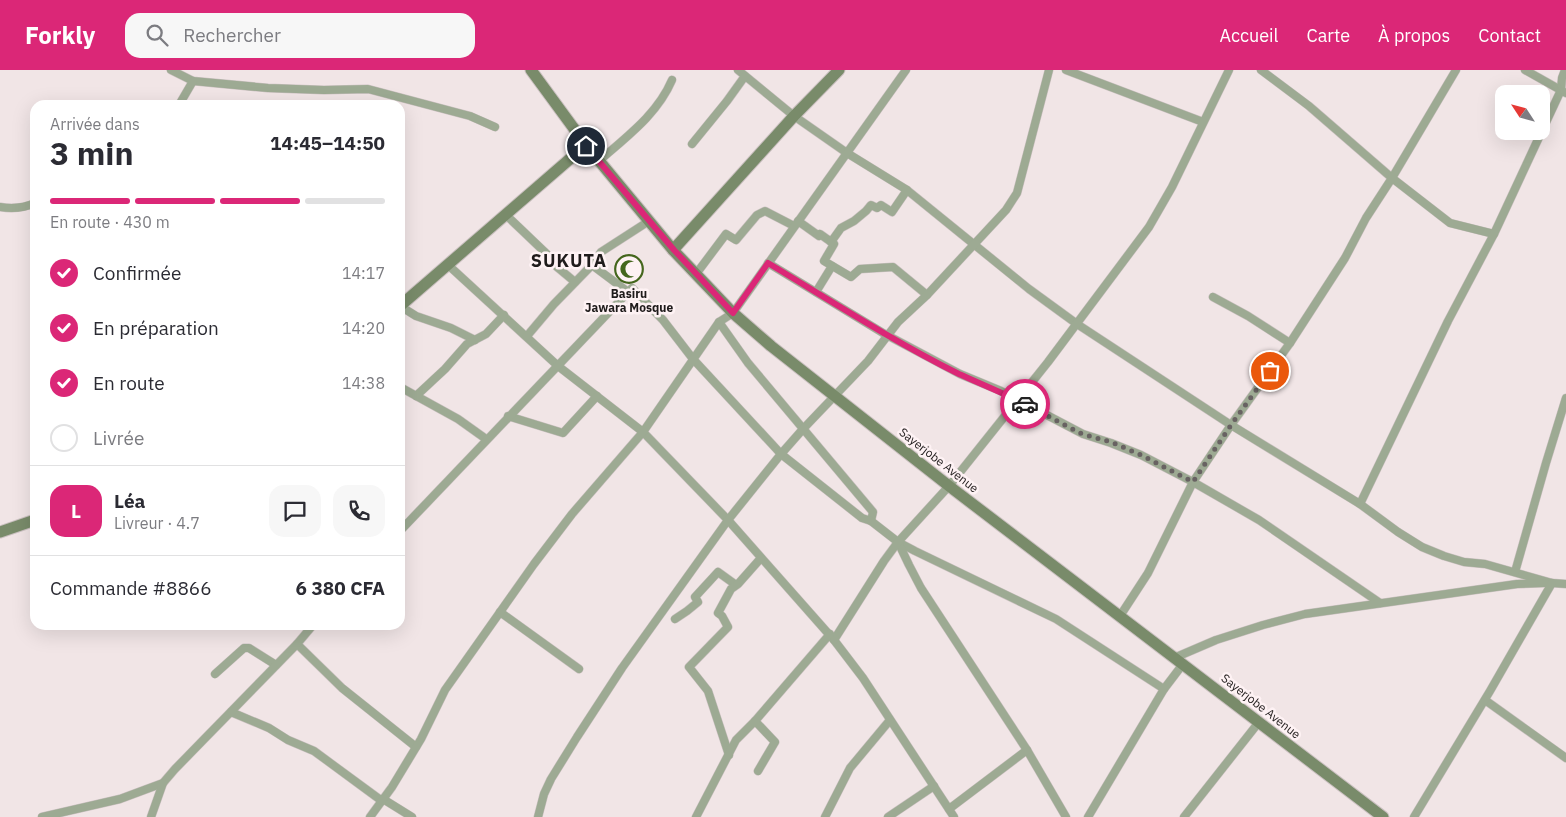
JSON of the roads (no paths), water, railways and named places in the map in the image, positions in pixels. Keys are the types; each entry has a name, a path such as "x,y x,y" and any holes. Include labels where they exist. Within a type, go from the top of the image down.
{"street":[{"path":"171,70 193,81 268,88 368,89 470,116 495,127"},
{"name":"Sayerjobe Avenue","path":"531,70 586,146 674,250 733,313 949,486 1383,817"},
{"path":"738,70 794,116 847,154 907,190 1029,290 1077,324 1231,425 1360,504 1398,532 1429,550 1444,556 1566,584"},
{"path":"674,250 794,116 840,70"},
{"path":"370,817 416,747 445,690 500,612 572,514 643,432 719,322 733,313 906,70"},
{"path":"538,817 544,794 551,779 577,737 622,668 728,520 781,454 868,360 898,322 927,295 1006,210 1017,193 1049,70"},
{"path":"1066,70 1203,122"},
{"path":"696,817 736,740 832,637 898,542 949,486 1048,362 1148,227 1172,187 1229,70"},
{"path":"1261,70 1309,106 1392,178 1450,223 1494,234"},
{"path":"1120,616 1148,573 1193,482 1231,425 1290,344 1345,258 1366,218 1456,70"},
{"path":"1525,70 1564,91"},
{"path":"1360,504 1448,321 1494,234 1564,91 1562,78 1565,70"},
{"path":"692,144 745,76"},
{"path":"599,161 648,117 666,95 672,80"},
{"path":"182,100 193,81"},
{"path":"405,302 586,146"},
{"path":"830,242 842,228 854,221 872,205 877,208 881,205 892,212 907,190"},
{"path":"0,207 30,205"},
{"path":"696,274 726,234 736,240 757,215 765,212 796,224 819,236 820,234 834,244 824,261 851,277 860,269 893,267 927,295"},
{"path":"506,214 575,282"},
{"path":"527,336 554,304 592,265 601,252 649,221"},
{"path":"768,263 888,335 960,374 1001,391 1082,434 1111,442 1193,482 1259,520 1380,603"},
{"path":"447,264 558,366 643,432 728,520 832,637 863,678 954,817"},
{"path":"592,265 628,292"},
{"path":"816,292 832,266"},
{"path":"405,526 632,288 663,320 693,359 781,454 862,518 871,521 898,542 1056,619 1164,689"},
{"path":"1213,297 1248,316 1290,344"},
{"path":"405,309 416,316 451,328 475,340"},
{"path":"416,396 445,369 467,344 486,334 504,315"},
{"path":"719,322 748,363 873,512 871,521"},
{"path":"405,392 416,396 458,420 486,440"},
{"path":"508,416 563,433 597,396"},
{"path":"1515,572 1566,398"},
{"path":"0,532 30,522"},
{"path":"0,527 21,525"},
{"path":"898,542 921,588 1027,750 1066,817"},
{"path":"729,755 708,690 689,667 728,627 722,616 718,613 731,589 762,558"},
{"path":"675,619 698,602 695,597 718,572 736,585"},
{"path":"1088,817 1179,661 1216,640 1305,614 1517,584 1552,582"},
{"path":"1414,817 1485,700 1552,582"},
{"path":"500,612 579,669"},
{"path":"151,817 164,783 174,769 309,630"},
{"path":"297,644 342,688 416,747"},
{"path":"215,674 244,648 249,648 276,665"},
{"path":"1485,700 1566,758"},
{"path":"231,712 269,728 288,740 314,751 382,800 412,817"},
{"path":"828,816 850,768 890,720"},
{"path":"754,722 775,742 758,771"},
{"path":"1184,817 1259,722"},
{"path":"949,808 1027,750"},
{"path":"42,817 120,799 164,783"},
{"path":"888,817 934,786"}],"place":[{"name":"Basiru Jawara Mosque","path":"629,269"}],"district":[{"name":"SUKUTA","path":"569,260"}]}
